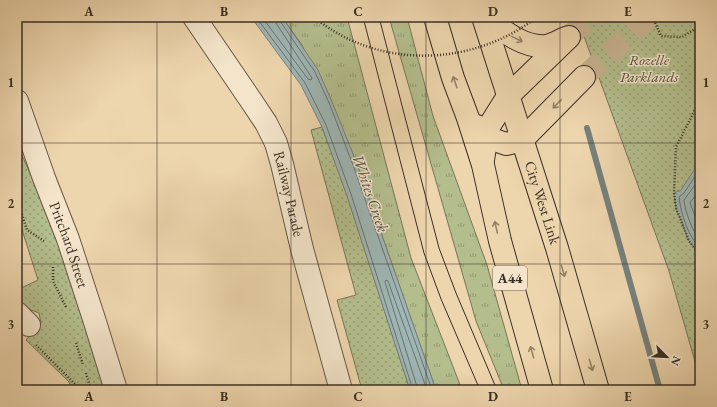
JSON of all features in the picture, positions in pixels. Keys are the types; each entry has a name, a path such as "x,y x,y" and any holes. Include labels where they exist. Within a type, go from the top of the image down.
{"highway":[{"name":"A44","path":"435,17 453,78 483,165 500,241 542,390"},
{"path":"483,165 488,128 508,96 569,37 547,46 528,44 504,32 484,17"},
{"name":"City West Link","path":"484,17 557,248 598,390"},
{"path":"468,118 492,139 506,144 522,140 584,76"}],"street":[{"name":"Railway Parade","path":"194,17 263,117 276,143 302,249 341,390"},
{"name":"Pritchard Street","path":"17,101 44,178 68,239 116,390"}],"path":[{"path":"314,17 333,30 363,45 395,54 424,57 453,54 486,45 517,30 537,17"},
{"path":"654,17 662,36 682,37 698,27 700,21"},
{"path":"700,100 676,147 674,193 676,208 689,241 700,255"},
{"path":"53,264 53,281 67,311"},
{"path":"27,327 81,390"},
{"path":"75,339 91,390"}],"green space":[{"path":"282,17 347,17 411,258 462,390 436,390 357,164 302,45"},
{"path":"389,17 407,17 433,116 487,265 522,390 504,390 476,321"},
{"name":"Rozelle Parklands","path":"577,17 700,17 700,379 669,271"},
{"path":"322,127 347,195 410,390 362,390 337,300 356,295 311,130"},
{"path":"17,145 31,175 55,235 105,390 72,390 69,382 26,340 41,323 39,313 21,306 17,302 17,290 38,280 17,214"}],"water":[{"name":"Whites Creek","path":"251,17 282,17 318,70 357,164 436,390 410,390 347,196 322,127 301,85"},
{"path":"700,161 700,255 689,241 676,208 674,193 681,190"}],"waterway":[{"path":"587,128 660,390"}],"tunnel":[{"path":"569,37 589,17"},
{"path":"584,77 649,17"}],"tram line":[{"path":"363,17 424,253 441,299 480,390"},
{"path":"379,17 439,248 456,293 497,390"}]}
